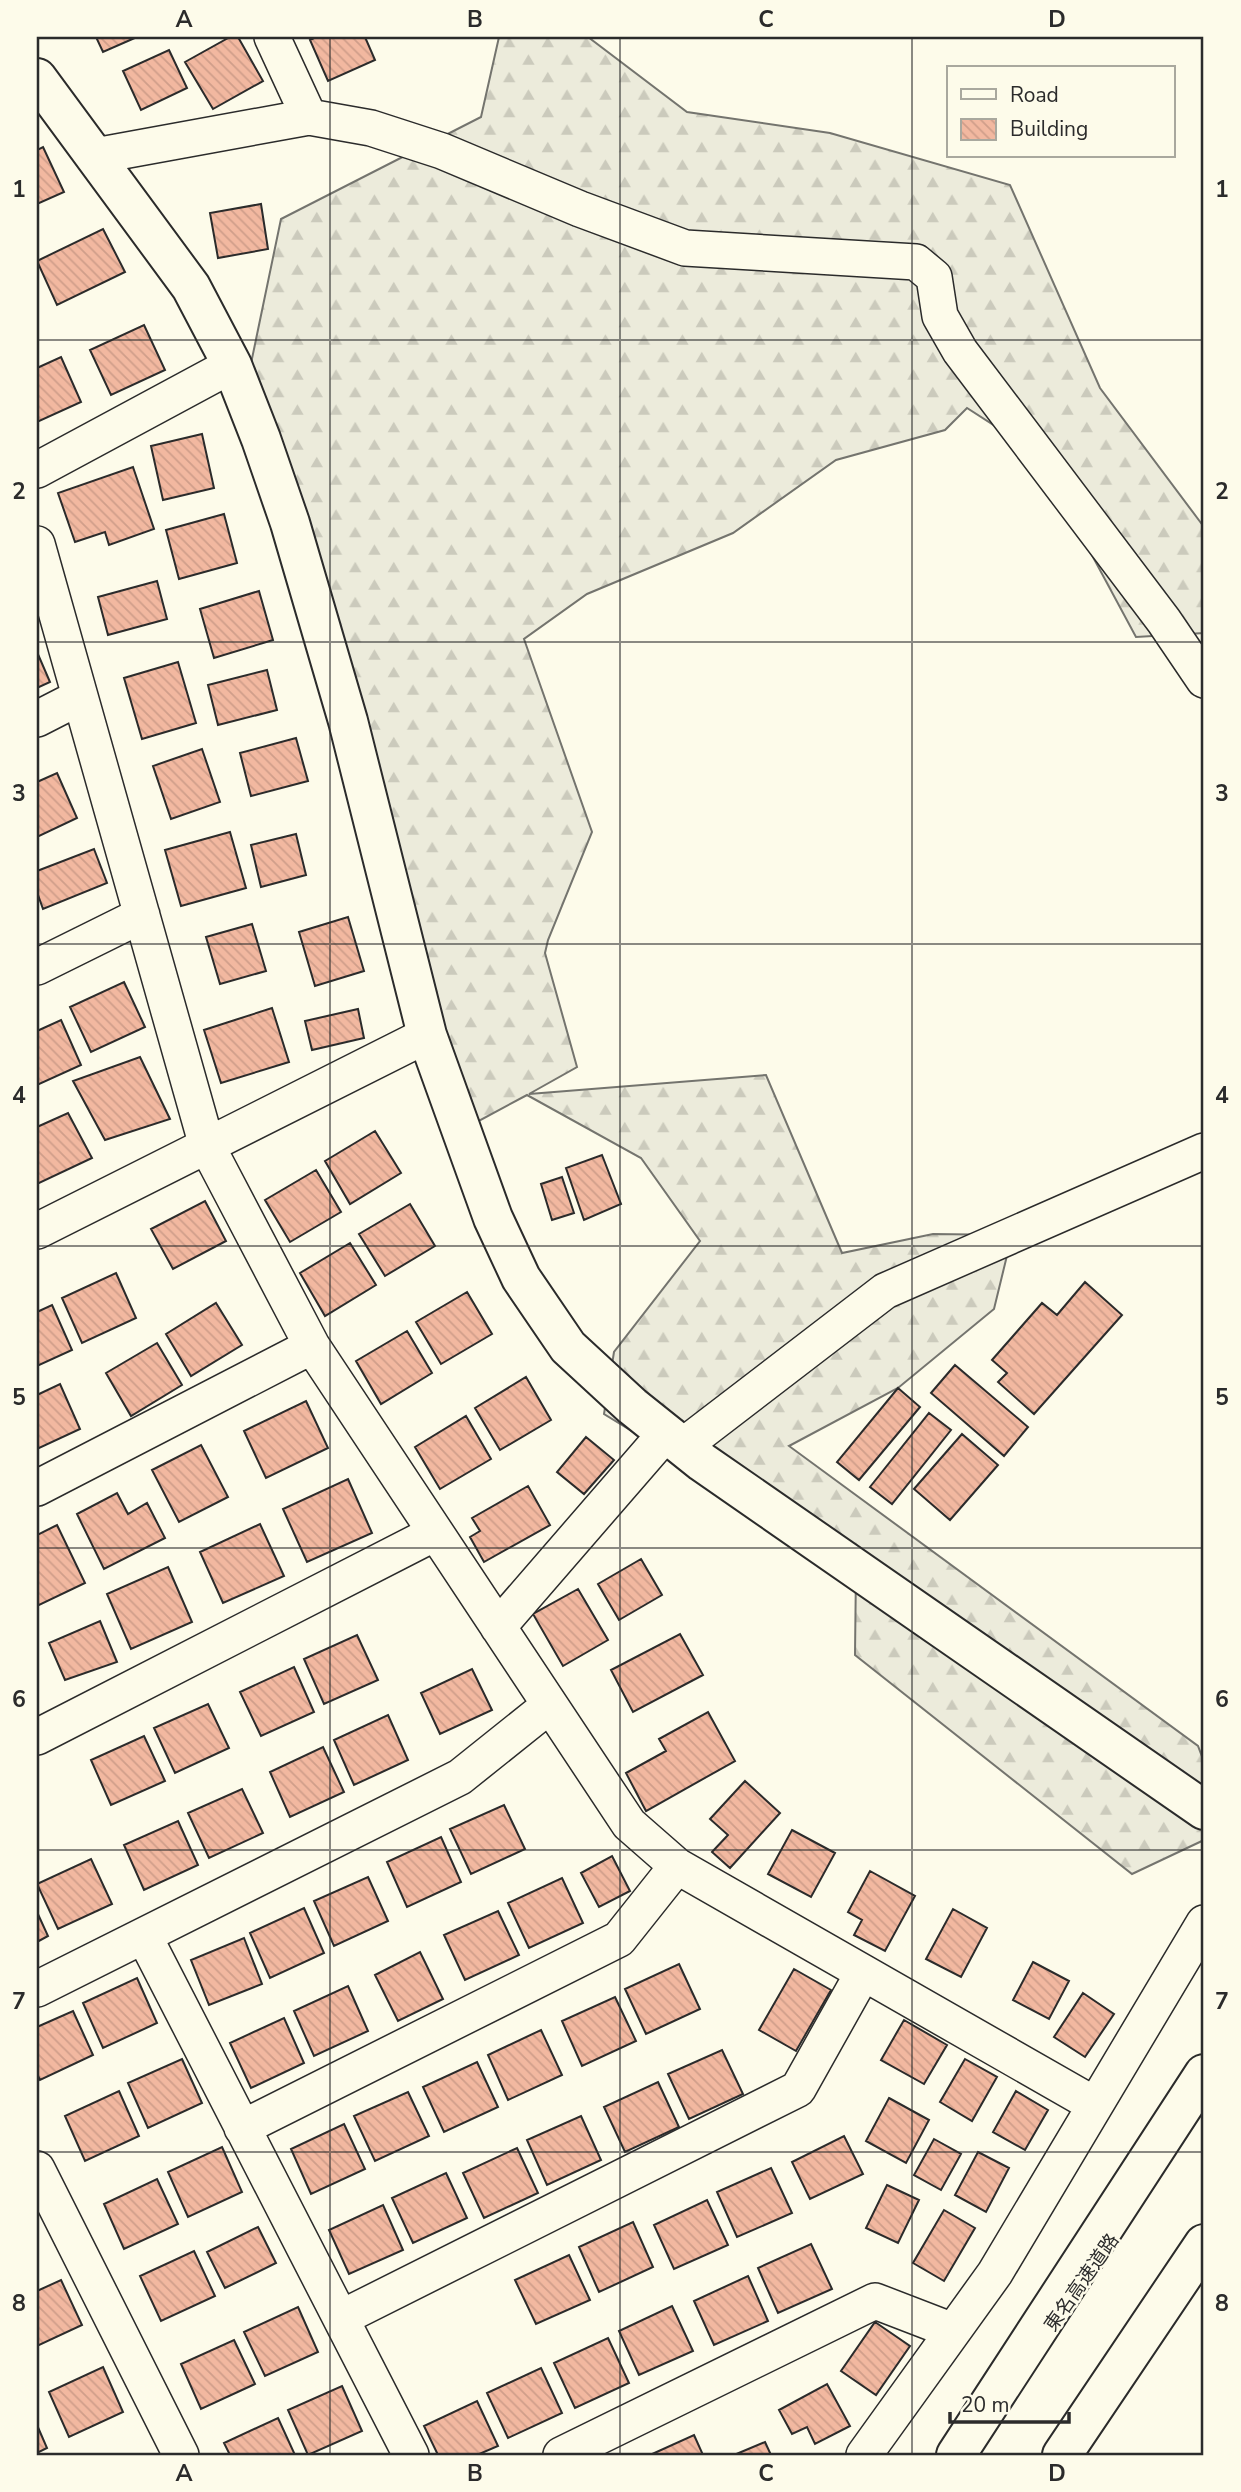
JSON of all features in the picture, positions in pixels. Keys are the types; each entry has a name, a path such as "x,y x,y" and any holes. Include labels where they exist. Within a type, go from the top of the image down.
{"main road":[{"path":"37,78 191,287 232,365 290,523 344,708 427,1035 493,1218 521,1278 568,1347 632,1406 674,1440 1204,1810"},
{"path":"957,2455 1204,2074"},
{"name":"東名高速道路","path":"957,2455 1204,2109"},
{"path":"1062,2455 1204,2244"}],"street":[{"path":"272,37 309,117"},
{"path":"95,156 309,117 371,128 442,151 580,209 685,248 916,262 934,277 940,316 960,352 1164,621 1204,680"},
{"path":"37,470 232,365"},
{"path":"37,544 207,1146 312,1346 629,1824 677,1866 1095,2105"},
{"path":"37,719 80,697"},
{"path":"37,967 142,915"},
{"path":"37,1231 427,1035"},
{"path":"498,1627 674,1440 885,1291 1204,1151"},
{"path":"37,1488 312,1346"},
{"path":"37,1737 435,1533"},
{"path":"37,1989 460,1777 550,1705"},
{"path":"242,2128 619,1939 677,1866"},
{"path":"864,2455 995,2273 1204,1923"},
{"path":"144,1936 411,2455"},
{"path":"341,2318 798,2089 863,1973"},
{"path":"37,2169 49,2222 181,2455"},
{"path":"561,2455 875,2301 953,2332"}],"green space":[{"path":"499,37 588,37 687,112 830,133 1010,185 1100,388 1204,527 1204,633 1136,637 1037,453 967,408 945,430 836,460 733,533 587,594 524,639 592,832 545,953 577,1067 529,1094 766,1075 842,1253 933,1234 1012,1235 994,1309 898,1388 789,1446 1198,1746 1204,1762 1204,1840 1132,1874 855,1655 856,1568 604,1414 614,1352 700,1241 641,1158 527,1095 462,1130 243,402 281,219 481,117"}],"building":[{"path":"96,37 137,37 103,52"},
{"path":"230,37 238,37 263,81 213,109 185,62"},
{"path":"316,37 365,37 375,60 328,81 310,40"},
{"path":"169,50 187,88 141,110 123,71"},
{"path":"43,147 64,192 37,204 37,150"},
{"path":"261,204 268,249 218,258 210,213"},
{"path":"103,229 125,272 57,305 37,261"},
{"path":"144,325 165,370 111,395 90,350"},
{"path":"61,357 81,402 37,422 37,368"},
{"path":"202,434 214,488 163,500 151,446"},
{"path":"133,467 154,529 109,545 105,532 75,542 58,493"},
{"path":"224,514 237,563 179,579 166,530"},
{"path":"157,581 167,619 108,635 98,597"},
{"path":"259,591 273,640 214,658 200,609"},
{"path":"37,652 50,682 37,688"},
{"path":"178,662 196,723 142,739 124,678"},
{"path":"267,670 277,710 218,725 208,685"},
{"path":"296,738 308,781 251,796 240,753"},
{"path":"202,749 220,802 171,819 153,766"},
{"path":"57,773 77,818 37,837 37,782"},
{"path":"230,832 246,888 181,906 165,850"},
{"path":"296,834 306,875 261,887 251,845"},
{"path":"94,849 107,883 43,909 37,892 37,871"},
{"path":"348,917 364,971 315,986 299,932"},
{"path":"252,924 266,971 220,984 206,937"},
{"path":"124,982 145,1027 91,1052 70,1007"},
{"path":"272,1008 289,1062 221,1083 204,1030"},
{"path":"358,1009 364,1038 312,1050 305,1021"},
{"path":"61,1020 81,1065 37,1085 37,1031"},
{"path":"140,1057 170,1119 105,1140 73,1081"},
{"path":"68,1113 92,1158 37,1184 37,1127"},
{"path":"375,1131 401,1173 350,1204 325,1161"},
{"path":"602,1155 621,1204 584,1220 566,1168"},
{"path":"316,1170 341,1212 290,1242 265,1200"},
{"path":"562,1177 574,1213 552,1220 541,1184"},
{"path":"205,1201 226,1241 173,1269 151,1229"},
{"path":"410,1204 435,1246 385,1276 359,1234"},
{"path":"350,1243 376,1285 325,1316 300,1273"},
{"path":"116,1273 136,1318 82,1343 62,1298"},
{"path":"1085,1282 1122,1315 1034,1414 998,1382 1007,1373 992,1360 1042,1303 1057,1315"},
{"path":"467,1292 492,1334 441,1364 416,1322"},
{"path":"216,1303 242,1345 191,1376 166,1334"},
{"path":"52,1305 72,1350 37,1366 37,1312"},
{"path":"407,1331 432,1373 381,1404 356,1361"},
{"path":"157,1343 182,1385 131,1416 106,1373"},
{"path":"955,1365 1028,1427 1004,1456 931,1393"},
{"path":"526,1377 551,1420 500,1450 475,1408"},
{"path":"60,1384 80,1429 37,1449 37,1395"},
{"path":"898,1388 920,1407 859,1480 837,1462"},
{"path":"306,1401 328,1448 266,1478 244,1431"},
{"path":"929,1413 951,1430 892,1504 870,1487"},
{"path":"466,1416 491,1459 440,1489 415,1447"},
{"path":"962,1434 998,1465 950,1520 914,1489"},
{"path":"586,1437 614,1460 584,1494 557,1472"},
{"path":"201,1445 228,1497 179,1522 152,1470"},
{"path":"348,1479 372,1533 307,1562 283,1509"},
{"path":"528,1486 550,1525 484,1562 470,1537 480,1531 472,1518"},
{"path":"117,1493 128,1514 147,1503 165,1538 104,1569 77,1514"},
{"path":"260,1524 284,1576 223,1603 200,1552"},
{"path":"57,1525 85,1583 37,1606 37,1535"},
{"path":"641,1559 662,1595 619,1620 598,1584"},
{"path":"168,1567 192,1622 131,1649 107,1594"},
{"path":"578,1589 608,1640 563,1666 533,1614"},
{"path":"100,1621 117,1662 65,1680 49,1643"},
{"path":"680,1634 703,1675 633,1712 611,1670"},
{"path":"357,1635 378,1680 324,1704 304,1659"},
{"path":"294,1667 314,1712 261,1736 240,1692"},
{"path":"472,1669 492,1710 440,1734 421,1693"},
{"path":"208,1704 229,1748 175,1773 154,1728"},
{"path":"708,1712 735,1761 646,1811 626,1773 666,1751 659,1739"},
{"path":"388,1715 408,1760 354,1785 334,1740"},
{"path":"144,1736 165,1781 111,1805 91,1760"},
{"path":"323,1747 344,1792 290,1817 270,1772"},
{"path":"745,1781 780,1813 730,1868 712,1852 728,1835 710,1819"},
{"path":"242,1789 263,1833 209,1858 188,1813"},
{"path":"504,1805 525,1849 471,1874 450,1829"},
{"path":"178,1821 198,1865 144,1890 124,1845"},
{"path":"792,1830 835,1853 811,1897 768,1874"},
{"path":"441,1837 461,1882 407,1907 387,1862"},
{"path":"612,1856 630,1891 599,1907 581,1873"},
{"path":"91,1859 112,1904 58,1929 37,1884"},
{"path":"870,1871 915,1896 885,1951 854,1935 862,1920 848,1912"},
{"path":"368,1877 388,1921 334,1946 314,1901"},
{"path":"562,1878 583,1923 529,1948 508,1903"},
{"path":"304,1908 324,1953 270,1978 250,1933"},
{"path":"953,1909 987,1928 961,1977 926,1959"},
{"path":"498,1911 519,1955 465,1980 444,1935"},
{"path":"37,1912 48,1936 37,1942"},
{"path":"244,1938 262,1984 209,2005 191,1960"},
{"path":"420,1952 443,1999 398,2021 375,1975"},
{"path":"1033,1962 1069,1981 1049,2019 1013,2000"},
{"path":"679,1964 700,2009 646,2034 625,1989"},
{"path":"794,1969 831,1990 796,2051 759,2030"},
{"path":"137,1978 157,2023 103,2048 83,2003"},
{"path":"348,1986 368,2031 314,2056 294,2011"},
{"path":"1083,1993 1114,2014 1085,2057 1054,2037"},
{"path":"615,1997 636,2041 582,2066 562,2021"},
{"path":"73,2011 93,2055 40,2080 37,2074 37,2027"},
{"path":"284,2018 304,2063 251,2088 230,2043"},
{"path":"904,2020 947,2045 924,2084 881,2060"},
{"path":"541,2030 562,2075 508,2100 488,2055"},
{"path":"722,2050 743,2094 689,2119 668,2074"},
{"path":"182,2059 202,2103 148,2128 128,2083"},
{"path":"965,2059 997,2077 972,2121 940,2102"},
{"path":"477,2062 498,2107 444,2132 423,2087"},
{"path":"658,2082 679,2127 625,2152 604,2107"},
{"path":"119,2091 139,2136 85,2161 65,2116"},
{"path":"1016,2091 1048,2110 1025,2150 993,2132"},
{"path":"408,2092 429,2136 375,2161 354,2116"},
{"path":"889,2098 929,2120 906,2163 866,2141"},
{"path":"581,2116 601,2160 547,2185 527,2140"},
{"path":"344,2124 365,2169 311,2194 291,2149"},
{"path":"844,2136 863,2174 810,2199 792,2162"},
{"path":"934,2139 961,2154 941,2190 914,2175"},
{"path":"222,2147 242,2192 188,2217 168,2172"},
{"path":"517,2148 538,2193 484,2218 463,2173"},
{"path":"978,2152 1009,2168 986,2212 955,2195"},
{"path":"771,2168 792,2213 737,2237 717,2192"},
{"path":"446,2173 467,2218 413,2243 392,2198"},
{"path":"157,2179 178,2224 124,2249 104,2204"},
{"path":"887,2185 919,2200 898,2243 866,2228"},
{"path":"707,2200 728,2245 674,2269 654,2225"},
{"path":"383,2205 403,2250 349,2274 329,2230"},
{"path":"944,2210 975,2228 944,2281 913,2263"},
{"path":"633,2222 653,2267 599,2292 579,2247"},
{"path":"258,2227 276,2263 225,2288 207,2252"},
{"path":"811,2244 832,2289 778,2313 758,2268"},
{"path":"194,2251 215,2296 161,2321 140,2276"},
{"path":"569,2255 590,2300 536,2324 515,2280"},
{"path":"748,2276 768,2321 714,2345 694,2301"},
{"path":"61,2280 82,2325 37,2346 37,2291"},
{"path":"672,2306 693,2351 639,2375 619,2331"},
{"path":"298,2307 318,2352 265,2376 244,2332"},
{"path":"875,2322 910,2346 876,2395 841,2371"},
{"path":"608,2338 629,2383 575,2408 554,2363"},
{"path":"234,2340 255,2384 201,2409 181,2364"},
{"path":"103,2367 123,2412 69,2437 49,2392"},
{"path":"541,2368 562,2413 508,2438 487,2393"},
{"path":"827,2384 850,2426 815,2444 807,2427 792,2434 779,2410"},
{"path":"342,2386 362,2431 308,2455 288,2410"},
{"path":"477,2401 498,2446 477,2455 438,2455 424,2426"},
{"path":"278,2418 295,2455 230,2455 224,2443"},
{"path":"37,2425 47,2448 37,2453"},
{"path":"694,2435 703,2455 650,2455"},
{"path":"765,2442 771,2455 734,2455"}]}
